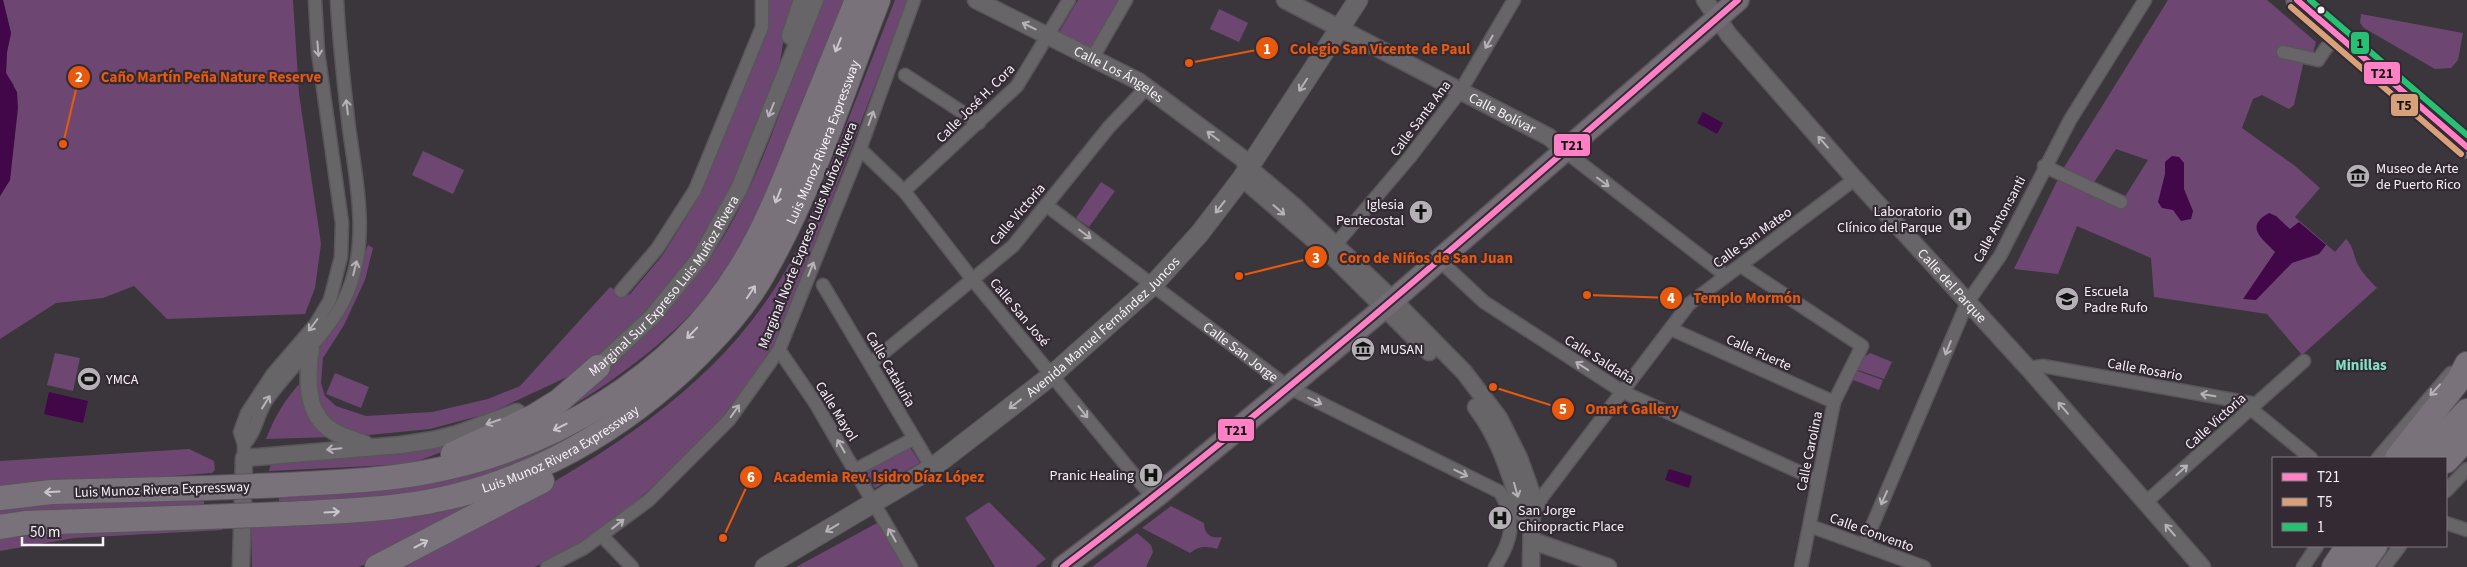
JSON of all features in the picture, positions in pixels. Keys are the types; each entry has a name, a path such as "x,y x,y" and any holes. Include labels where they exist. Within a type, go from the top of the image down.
{"highway":[{"name":"Luis Munoz Rivera Expressway","path":"0,498 51,492 206,488 381,480 428,472 486,457 535,440 596,408 689,336 712,310 741,268 771,212 856,0"},
{"name":"Luis Munoz Rivera Expressway","path":"0,527 25,523 284,514 402,506 454,496 500,483 545,465 582,445 645,403 708,345 737,312 767,268 798,205 878,0"},
{"path":"2399,457 2458,381 2467,364"},
{"path":"428,472 452,455 533,417 559,401 598,367"},
{"path":"2424,457 2456,436 2467,398"},
{"path":"377,567 570,466 611,441 634,423 645,403"},
{"path":"2447,458 2467,411"},
{"path":"2334,567 2347,547"},
{"path":"2360,567 2374,547"}],"main road":[{"name":"Avenida Manuel Fernández Juncos","path":"765,567 932,468 1052,375 1152,286 1200,233 1246,173 1358,0"},
{"path":"1063,567 1154,498 1388,304 1566,152 1738,0"},
{"path":"2297,0 2467,146"}],"street":[{"path":"241,567 244,451 240,432 253,402 272,375 315,325 330,300 338,275 342,223 318,52 315,0"},
{"path":"244,451 267,399 311,347 341,305 355,270 361,222 339,45 337,0"},
{"path":"621,291 657,249 695,190 762,27 762,0"},
{"path":"784,77 791,34 802,0"},
{"name":"Marginal Sur Expreso Luis Muñoz Rivera","path":"244,451 400,445 433,440 493,422 538,402 598,367 652,317 700,258 739,190 815,0"},
{"name":"Marginal Norte Expreso Luis Muñoz Rivera","path":"547,567 584,548 649,500 728,420 779,350 860,149 914,0"},
{"name":"Calle Los Ángeles","path":"976,0 1094,57 1147,87 1242,158 1246,173"},
{"name":"Calle José H. Cora","path":"904,192 980,123 1025,76 1069,0"},
{"path":"1094,57 1126,0"},
{"name":"Calle Bolívar","path":"1285,0 1549,137 1725,276"},
{"name":"Calle Santa Ana","path":"1336,244 1410,157 1460,90 1514,0"},
{"name":"Calle del Parque","path":"1705,0 1717,18 1855,179 2028,368 2202,567"},
{"name":"Calle Antonsanti","path":"1864,545 1967,303 2000,256 2044,166 2083,98 2145,0"},
{"path":"2283,52 2318,60 2326,48 2339,36"},
{"path":"905,76 980,123"},
{"name":"Calle Victoria","path":"871,363 1013,246 1109,127 1147,87"},
{"name":"Calle San José","path":"860,149 904,192 973,280 1154,498"},
{"path":"2044,166 2121,202"},
{"path":"1246,173 1336,244 1388,304"},
{"path":"1246,173 1328,252 1464,372 1498,418 1519,458 1532,494 1532,567"},
{"name":"Calle San Mateo","path":"1531,519 1542,497 1689,304 1855,179"},
{"name":"Calle San Jorge","path":"1046,205 1288,387 1500,492 1507,504 1512,529 1507,548 1495,567"},
{"path":"342,223 361,222"},
{"path":"342,240 360,240"},
{"name":"Calle Saldaña","path":"1438,260 1484,302 1623,392 1817,480"},
{"name":"Calle Carolina","path":"1741,266 1862,346 1834,402 1801,567"},
{"name":"Calle Cataluña","path":"823,284 932,468"},
{"name":"Calle Fuerte","path":"1671,329 1834,402"},
{"path":"311,347 307,375 314,413 332,431 370,446"},
{"name":"Calle Mayol","path":"779,350 814,401 911,567"},
{"path":"2379,457 2467,354"},
{"name":"Calle Victoria","path":"2145,503 2304,361"},
{"name":"Calle Rosario","path":"2028,368 2043,366 2253,406 2310,457"},
{"path":"855,470 914,439"},
{"path":"2447,490 2467,469"},
{"path":"2447,523 2467,530"},
{"name":"Calle Convento","path":"1810,526 1924,567"},
{"path":"602,536 632,567"},
{"path":"1533,541 1608,567"},
{"path":"2303,567 2316,547"},
{"path":"2384,567 2399,547"}],"shaded area":[{"path":"0,0 3,0 11,33 7,52 6,73 17,92 18,108 10,180 0,196"},
{"path":"3,0 293,0 299,94 321,244 315,288 305,314 167,319 134,286 103,298 56,303 0,339 0,196 10,180 14,85 6,73 7,52 11,33"},
{"path":"769,0 795,0 786,24 779,69 744,161 709,232 687,264 624,333 578,372 490,413 430,429 369,435 339,427 328,419 318,405 314,358 335,324 368,245 373,248 365,280 344,325 323,358 321,383 325,396 336,406 366,416 432,412 488,399 520,386 610,287 625,296 630,294 662,256 699,197 765,37 769,19"},
{"path":"821,0 844,0 785,148 734,257 701,302 667,337 628,368 569,408 672,306 702,269 722,239 756,174"},
{"path":"895,0 907,0 785,321 770,352 720,420 661,479 626,510 595,534 535,567 397,567 570,472 625,437 677,397 724,353 765,303 799,245"},
{"path":"1078,0 1120,0 1092,49 1059,32"},
{"path":"2168,0 2267,0 2316,42 2313,53 2306,51 2294,105 2289,109 2262,95 2253,99 2242,128 2295,166 2320,188 2295,217 2335,252 2346,239 2351,245 2360,268 2377,288 2302,355 2267,314 2154,297 2151,258 2077,226 2058,274 2014,269 2058,179 2119,206 2148,160 2116,149 2093,184 2063,169"},
{"path":"1219,9 1248,23 1239,42 1210,29"},
{"path":"2361,14 2463,33 2458,60 2451,68 2435,69 2364,28 2360,23"},
{"path":"1703,112 1723,123 1717,134 1697,123"},
{"path":"423,151 464,170 453,194 412,175"},
{"path":"2172,156 2179,157 2184,163 2184,189 2193,211 2191,219 2181,221 2173,210 2162,208 2158,202 2165,174 2165,162"},
{"path":"1101,182 1115,191 1089,227 1076,218"},
{"path":"2269,213 2276,216 2290,229 2299,222 2326,245 2319,254 2292,263 2256,300 2243,299 2275,252 2261,237 2256,228 2262,218"},
{"path":"55,353 80,358 73,391 47,385"},
{"path":"1870,353 1892,362 1884,379 1855,369 1858,361"},
{"path":"1855,370 1883,380 1879,390 1851,379"},
{"path":"335,373 369,387 361,408 326,394"},
{"path":"302,381 332,437 266,439 281,408"},
{"path":"49,392 88,401 83,423 44,414"},
{"path":"601,414 605,423 494,474 407,497 279,504 279,496 312,494"},
{"path":"473,440 410,464 269,471 273,455"},
{"path":"910,447 920,463 875,488 865,472"},
{"path":"189,449 214,461 215,470 212,473 0,489 0,461"},
{"path":"1669,469 1692,476 1689,488 1665,480"},
{"path":"536,479 359,567 252,567 251,527 272,526"},
{"path":"204,499 204,506 45,510 0,515 0,507 10,505"},
{"path":"989,502 1046,559 1035,567 995,567 965,518"},
{"path":"1171,506 1204,523 1205,531 1209,535 1222,537 1217,549 1203,547 1190,553 1142,528"},
{"path":"879,522 905,567 796,567"},
{"path":"221,524 222,530 74,538 0,551 0,538 26,532"},
{"path":"1137,533 1151,545 1153,552 1146,567 1092,567"}],"transit line":[{"name":"T21","path":"1063,567 1321,360 1489,217 1738,0"},
{"name":"T21","path":"2297,0 2467,147"},
{"name":"1","path":"2310,0 2467,135"},
{"name":"T5","path":"2291,7 2461,154"}],"place":[{"name":"Colegio San Vicente de Paul","path":"1189,63"},
{"name":"Caño Martín Peña Nature Reserve","path":"63,144"},
{"name":"Museo de Arte de Puerto Rico","path":"2358,176"},
{"name":"Iglesia Pentecostal","path":"1421,212"},
{"name":"Laboratorio Clínico del Parque","path":"1960,219"},
{"name":"Coro de Niños de San Juan","path":"1239,276"},
{"name":"Templo Mormón","path":"1587,295"},
{"name":"Escuela Padre Rufo","path":"2067,299"},
{"name":"MUSAN","path":"1363,349"},
{"name":"YMCA","path":"89,379"},
{"name":"Omart Gallery","path":"1493,387"},
{"name":"Pranic Healing","path":"1151,475"},
{"name":"San Jorge Chiropractic Place","path":"1500,518"},
{"name":"Academia Rev. Isidro Díaz López","path":"723,538"}],"district":[{"name":"Minillas","path":"2361,365"}]}
